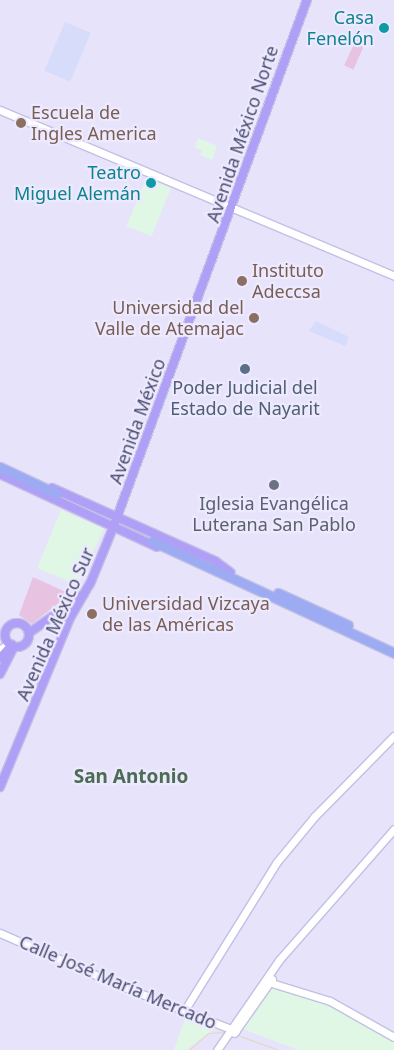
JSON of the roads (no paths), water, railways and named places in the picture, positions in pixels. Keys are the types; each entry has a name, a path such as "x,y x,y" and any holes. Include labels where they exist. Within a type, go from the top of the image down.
{"highway":[{"path":"0,467 57,497"},
{"path":"152,537 394,653"},
{"path":"230,574 394,646"}],"main road":[{"name":"Avenida México Norte","path":"189,324 307,0"},
{"path":"0,110 394,276"},
{"name":"Avenida México","path":"113,528 189,324"},
{"path":"0,467 117,517 152,537"},
{"path":"0,474 57,497 113,528 215,573 230,574"},
{"name":"Avenida México Sur","path":"0,787 70,618 84,594 113,528"},
{"path":"143,541 142,533 221,564 230,574"},
{"path":"0,649 8,644 24,644 29,633 84,594"},
{"path":"56,613 67,610 70,618"},
{"path":"0,674 8,644 6,631 14,623 22,624 29,633"},
{"path":"0,658 8,644"},
{"path":"184,1011 242,914 291,844 394,736"},
{"path":"217,1050 267,982 279,960 394,829"},
{"name":"Calle José María Mercado","path":"0,933 231,1032"},
{"path":"267,982 330,1001 394,1037"},
{"path":"222,1050 231,1032"}],"waterway":[{"path":"189,1050 208,1033 226,1032"},
{"path":"237,1035 279,1050"}],"tunnel":[{"path":"123,524 154,538"}],"place":[{"name":"Casa Fenelón","path":"384,28"},
{"name":"Escuela de Ingles America","path":"21,123"},
{"name":"Teatro Miguel Alemán","path":"151,183"},
{"name":"Instituto Adeccsa","path":"242,281"},
{"name":"Universidad del Valle de Atemajac","path":"254,318"},
{"name":"Poder Judicial del Estado de Nayarit","path":"245,369"},
{"name":"Iglesia Evangélica Luterana San Pablo","path":"274,485"},
{"name":"Universidad Vizcaya de las Américas","path":"92,614"}],"district":[{"name":"San Antonio","path":"131,777"}]}
